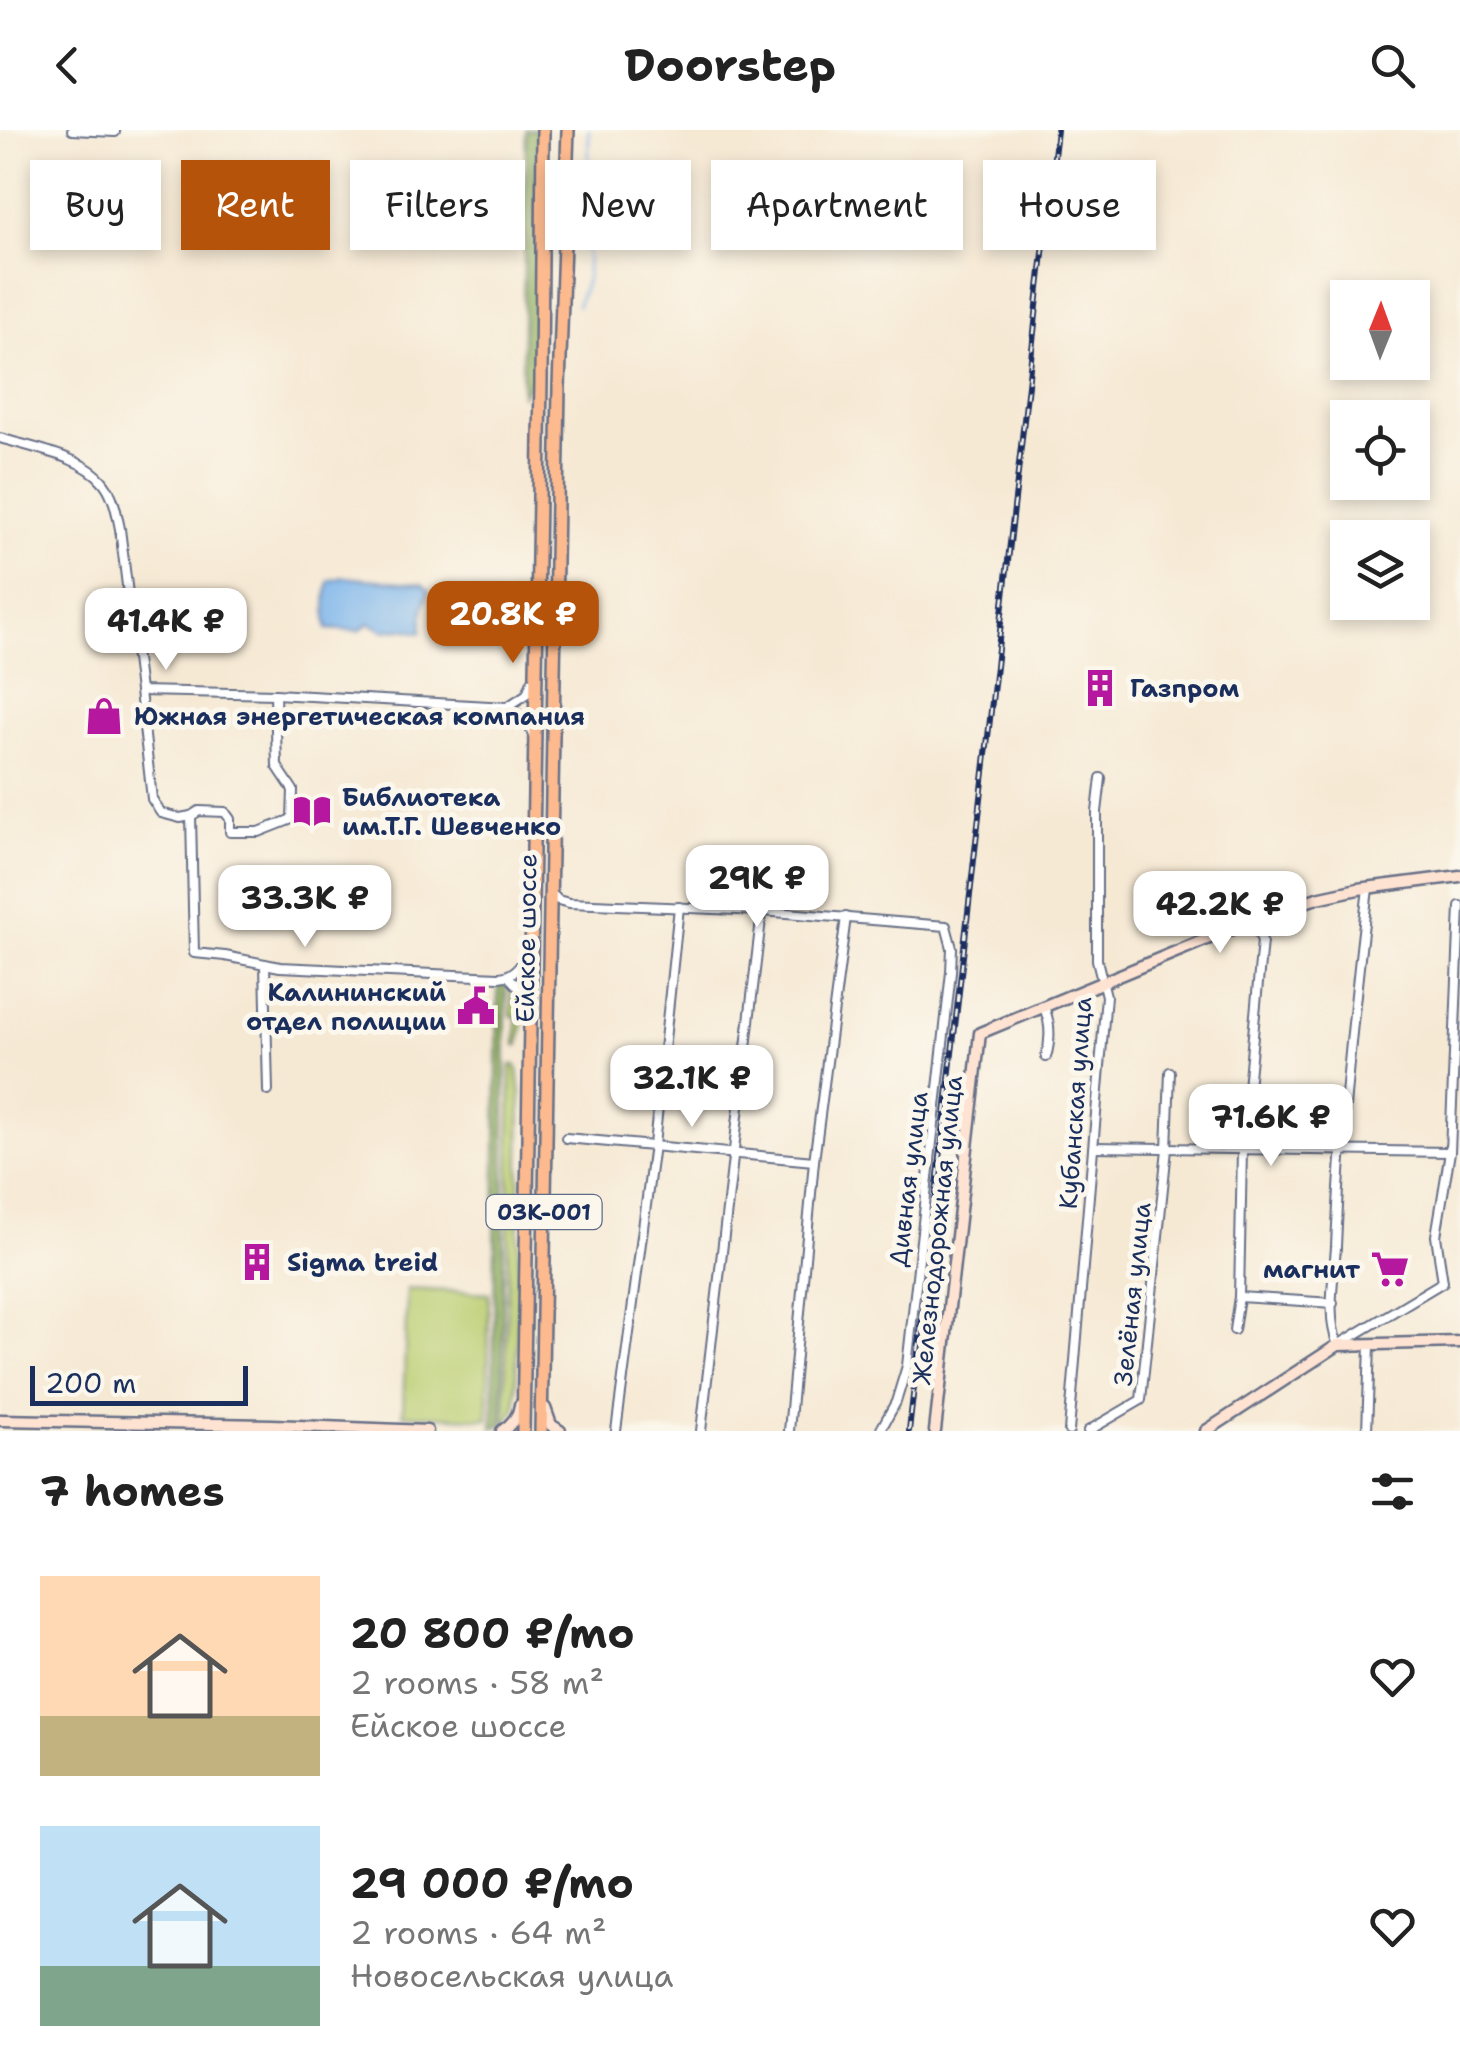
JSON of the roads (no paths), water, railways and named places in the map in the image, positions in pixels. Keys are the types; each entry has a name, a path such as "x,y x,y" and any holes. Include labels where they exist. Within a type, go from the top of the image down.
{"main road":[{"name":"Ейское шоссе","path":"524,1431 543,130"},
{"name":"Ейское шоссе","path":"541,1431 559,387 568,130"}],"street":[{"path":"72,130 115,131"},
{"path":"0,438 85,465 105,484 115,506 152,799 161,814 180,818 199,811 226,812 230,832 259,832 292,819 293,790 277,766 275,694"},
{"path":"507,708 530,689 532,656 536,654"},
{"path":"140,691 275,694 507,708 527,720 535,742"},
{"name":"Кубанская улица","path":"1068,1431 1106,996 1097,941 1096,812 1102,778"},
{"path":"191,816 194,953 280,968 508,976 528,952 528,924 532,917"},
{"path":"1046,1057 1050,1042 1049,1018 1044,1007 1253,920 1317,898 1460,876"},
{"path":"1338,1346 1333,1334 1333,1303 1340,1150 1368,888"},
{"path":"550,892 568,903 846,917 814,1161 790,1431"},
{"path":"549,919 568,903"},
{"path":"1206,1431 1444,1282 1436,1236 1450,1152 1460,906"},
{"path":"616,1431 654,1145 679,907"},
{"path":"701,1431 762,911"},
{"name":"Дивная улица","path":"846,917 946,926 952,948 907,1366 904,1383 880,1431"},
{"path":"1234,1330 1239,1297 1242,1151 1262,941 1253,920"},
{"path":"265,964 268,1091"},
{"path":"508,976 530,1008"},
{"name":"Железнодорожная улица","path":"935,1431 980,1033 1044,1007"},
{"name":"Зелёная улица","path":"1088,1431 1142,1400 1167,1149 1170,1072"},
{"path":"566,1138 814,1161"},
{"path":"1094,1147 1450,1152"},
{"path":"1239,1297 1333,1303"},
{"path":"1338,1346 1460,1342"},
{"path":"1367,1431 1370,1344"},
{"path":"502,1431 520,1411 520,1375 524,1370"},
{"path":"541,1399 545,1402 546,1417 560,1431"},
{"path":"0,1420 427,1431"}],"water":[{"path":"343,577 422,584 429,590 421,633 403,629 384,631 369,623 359,631 327,629 329,581"}],"waterway":[{"path":"577,306 587,277 589,130"}],"railway":[{"path":"909,1431 1057,130"}],"place":[{"name":"Газпром","path":"1100,688"},
{"name":"Южная энергетическая компания","path":"104,716"},
{"name":"Библиотека им.Т.Г. Шевченко","path":"312,811"},
{"name":"Калининский отдел полиции","path":"476,1006"},
{"name":"Sigma treid","path":"257,1262"},
{"name":"магнит","path":"1390,1269"}]}
